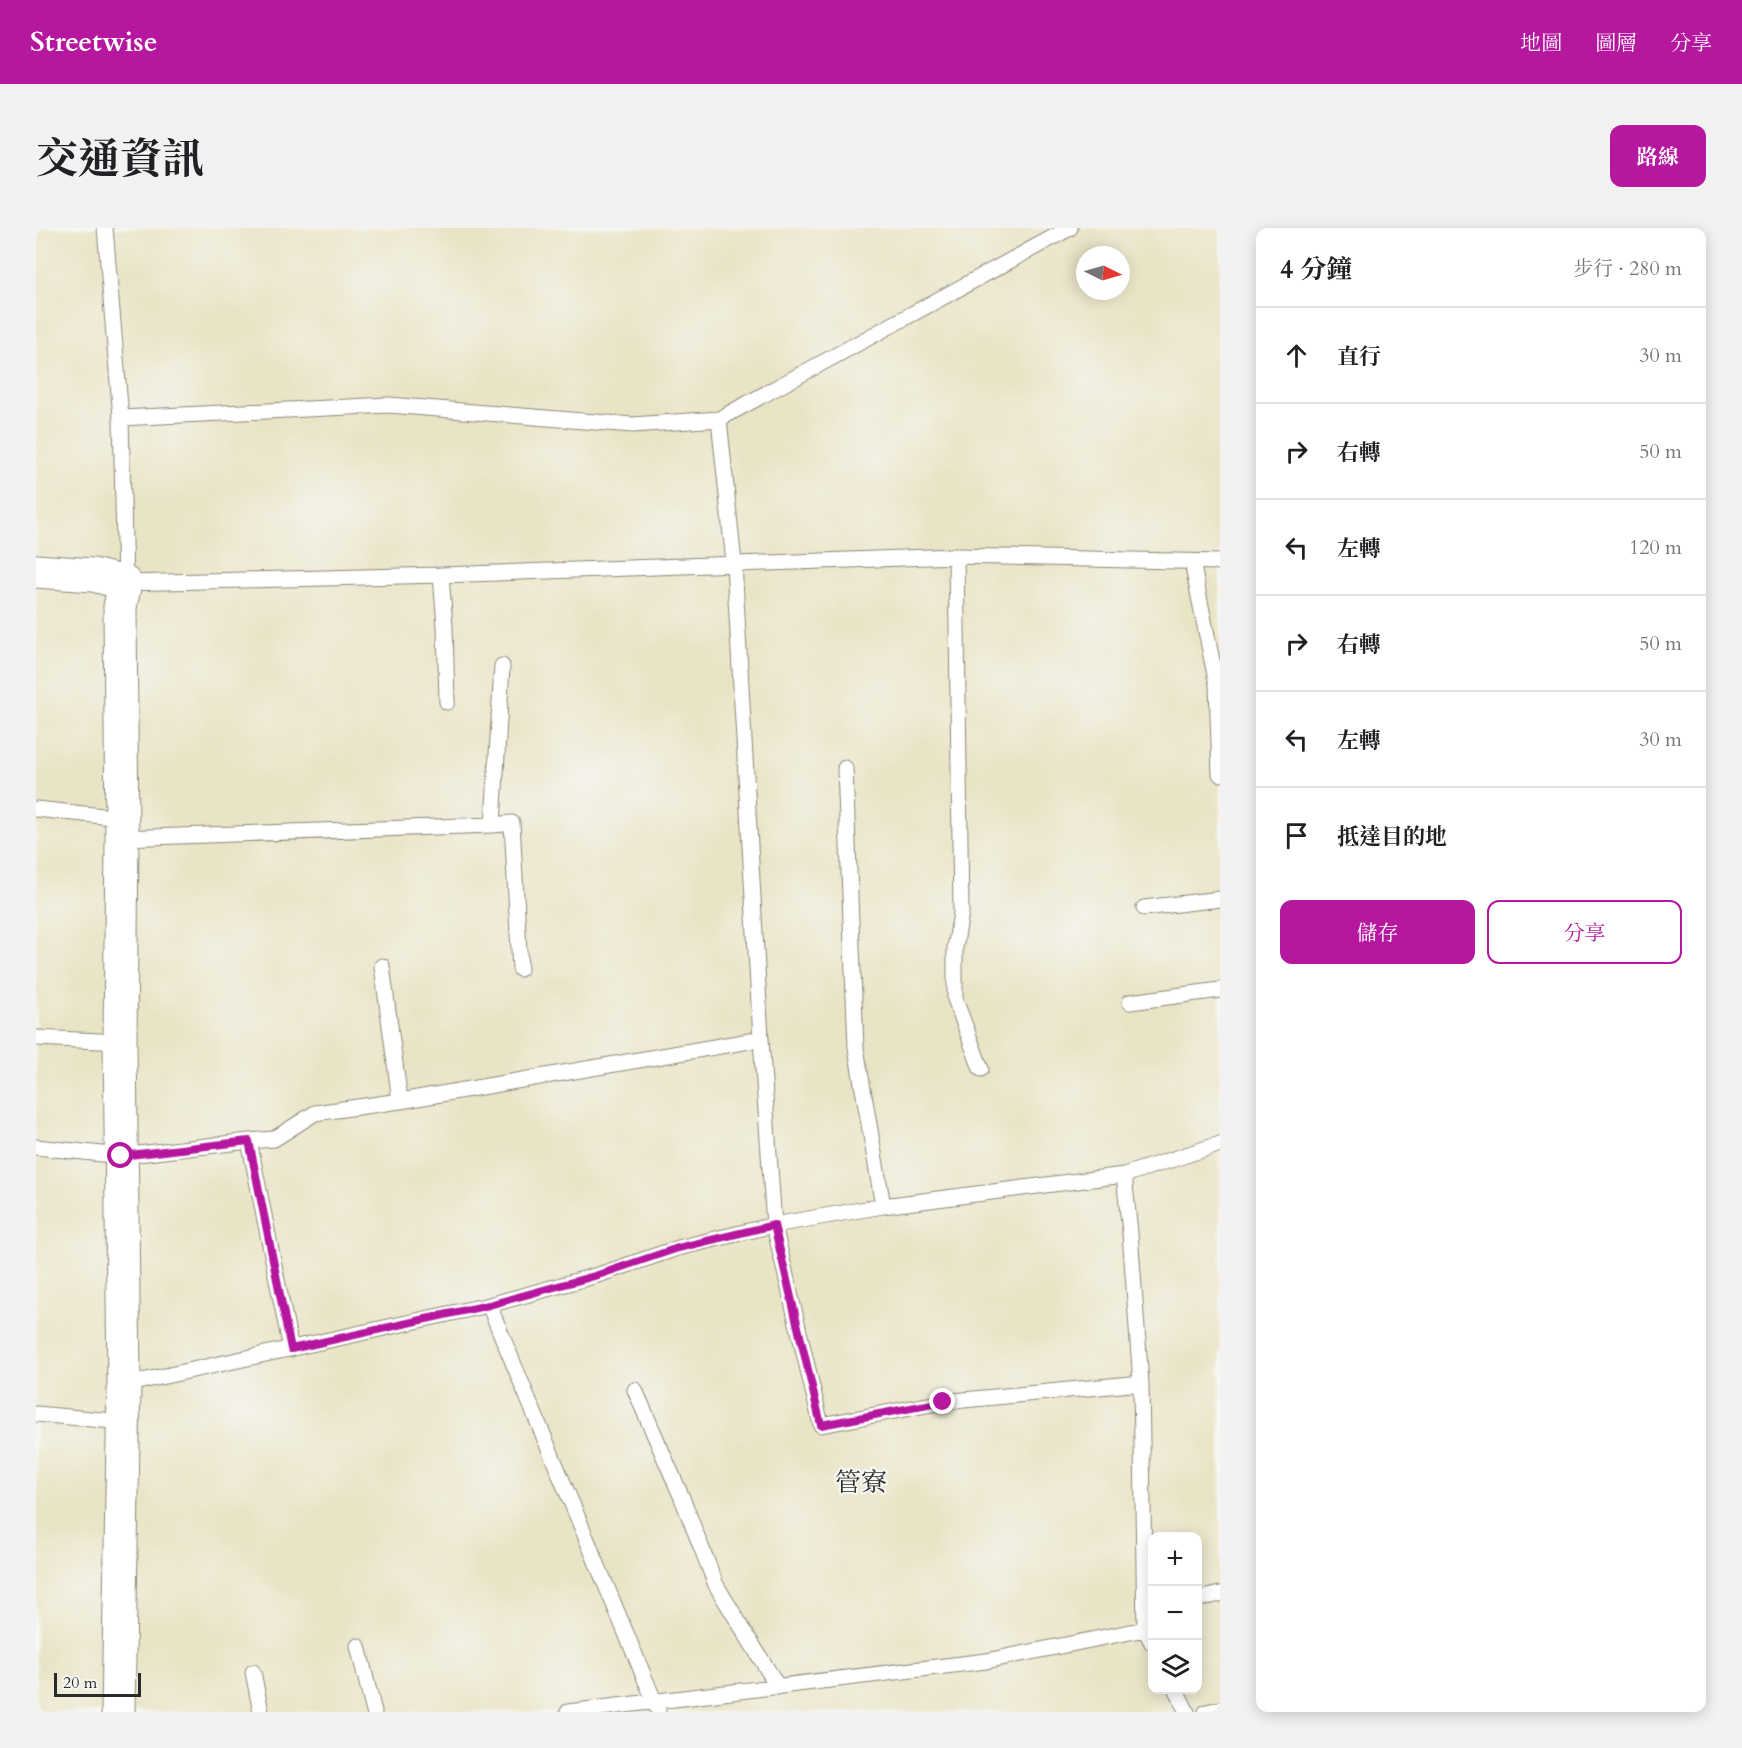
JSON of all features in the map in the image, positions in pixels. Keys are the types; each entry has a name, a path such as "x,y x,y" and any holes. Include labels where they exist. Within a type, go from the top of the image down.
{"street":[{"path":"36,571 93,575 124,583 120,607 122,828 120,1042 124,1422 118,1712"}],"lane":[{"path":"105,228 121,418 124,583 956,556 1220,562"},
{"path":"121,418 389,405 632,426 719,419 1070,228"},
{"path":"719,419 734,563 774,1225 821,1425 943,1402 1141,1383"},
{"path":"956,556 961,913 955,948 955,999 981,1069"},
{"path":"1192,562 1217,685 1220,774"},
{"path":"441,574 447,702"},
{"path":"493,825 502,666"},
{"path":"845,768 856,1048 883,1206"},
{"path":"36,809 122,828 512,823 520,969"},
{"path":"1144,908 1220,899"},
{"path":"382,966 399,1101"},
{"path":"1130,1002 1220,990"},
{"path":"36,1038 120,1042"},
{"path":"36,1147 121,1156 274,1139 315,1113 399,1101 761,1039"},
{"path":"249,1141 291,1349"},
{"path":"124,1385 489,1305 598,1275 678,1248 774,1225 883,1206 1124,1175 1220,1144"},
{"path":"1124,1175 1141,1383 1148,1596"},
{"path":"489,1305 657,1707"},
{"path":"635,1390 682,1498 716,1585 778,1687"},
{"path":"36,1414 124,1422"},
{"path":"1202,1598 1220,1594"},
{"path":"568,1712 657,1707 778,1687 986,1661 1148,1626"},
{"path":"358,1646 374,1712"},
{"path":"253,1672 261,1712"},
{"path":"1178,1694 1187,1712"},
{"path":"1206,1712 1220,1709"}],"district":[{"name":"管寮","path":"861,1482"}],"route":[{"path":"121,1156 249,1141 291,1349 489,1305 598,1275 678,1248 774,1225 821,1425 943,1402"}]}
